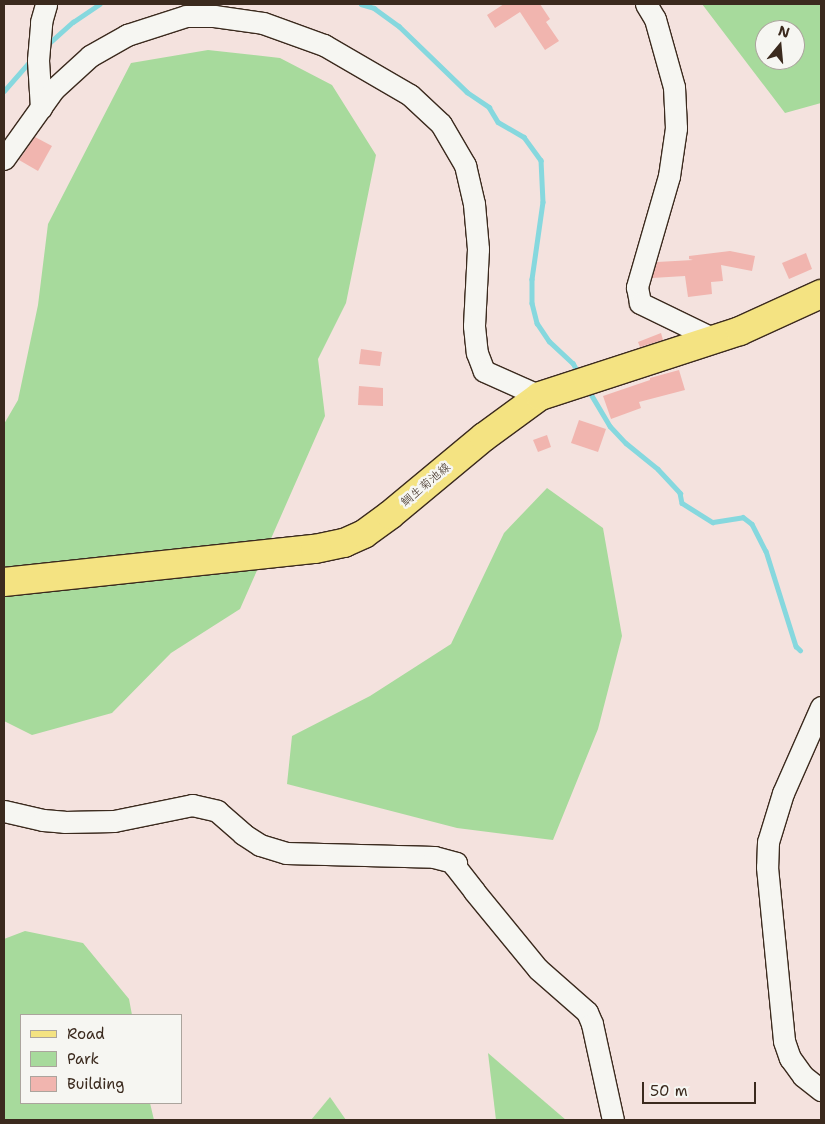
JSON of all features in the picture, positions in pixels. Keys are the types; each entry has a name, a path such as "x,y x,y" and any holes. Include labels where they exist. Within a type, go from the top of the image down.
{"main road":[{"name":"鯛生菊池線","path":"4,582 315,549 344,542 364,534 390,515 484,437 540,396 682,352 740,331 821,294"}],"street":[{"path":"41,108 38,60 41,22 46,4"},
{"path":"646,4 658,28 674,87 676,128 669,176 636,287 640,303 714,339"},
{"path":"4,159 54,89 90,56 127,35 186,16 214,16 263,23 324,45 410,95 441,124 465,165 474,204 478,249 474,326 477,353 484,371 540,396"},
{"path":"821,707 783,793 768,842 767,867 784,1041 790,1058 803,1076 821,1090"},
{"path":"4,811 43,820 64,822 114,821 192,805 217,811 243,834 260,845 286,853 434,857 456,864 454,864 474,891 538,969 587,1012 592,1024 613,1120"}],"green space":[{"path":"702,4 821,4 821,103 785,113"},
{"path":"208,50 280,58 332,85 376,155 346,303 318,359 325,416 240,609 171,653 112,713 32,735 4,721 4,424 18,400 38,305 48,224 131,63"},
{"path":"547,488 603,528 622,636 598,729 553,840 457,828 287,784 292,736 370,696 451,644 504,533"},
{"path":"25,931 83,943 129,999 132,1014 20,1014 20,1104 150,1104 154,1120 4,1120 4,939"},
{"path":"488,1053 566,1120 496,1120"},
{"path":"330,1097 346,1120 311,1120"}],"building":[{"path":"504,4 540,4 550,19 546,22 559,41 545,50 520,12 495,28 487,15"},
{"path":"35,137 52,146 38,171 19,160"},
{"path":"730,251 755,256 752,271 721,265 723,281 711,282 712,294 688,297 685,276 652,278 657,262 693,260 689,259 689,256"},
{"path":"806,253 812,269 789,279 782,263"},
{"path":"661,333 663,340 640,347 638,342"},
{"path":"361,349 382,352 380,366 359,364"},
{"path":"679,370 685,390 639,402 641,408 611,419 603,396 650,380 650,378"},
{"path":"359,386 383,388 383,406 358,405"},
{"path":"579,420 606,429 598,452 571,443"},
{"path":"547,435 551,447 538,452 533,440"}],"waterway":[{"path":"46,46 73,22 100,4"},
{"path":"361,4 374,8 399,26 467,92 489,107 498,122 524,137 541,160 543,202 532,279 532,303 537,323 549,341 573,363 579,374"},
{"path":"4,91 31,60"},
{"path":"588,389 610,426 626,443 658,469 680,493 682,503 713,522 743,517 752,524 766,551 796,646 800,650"}]}
